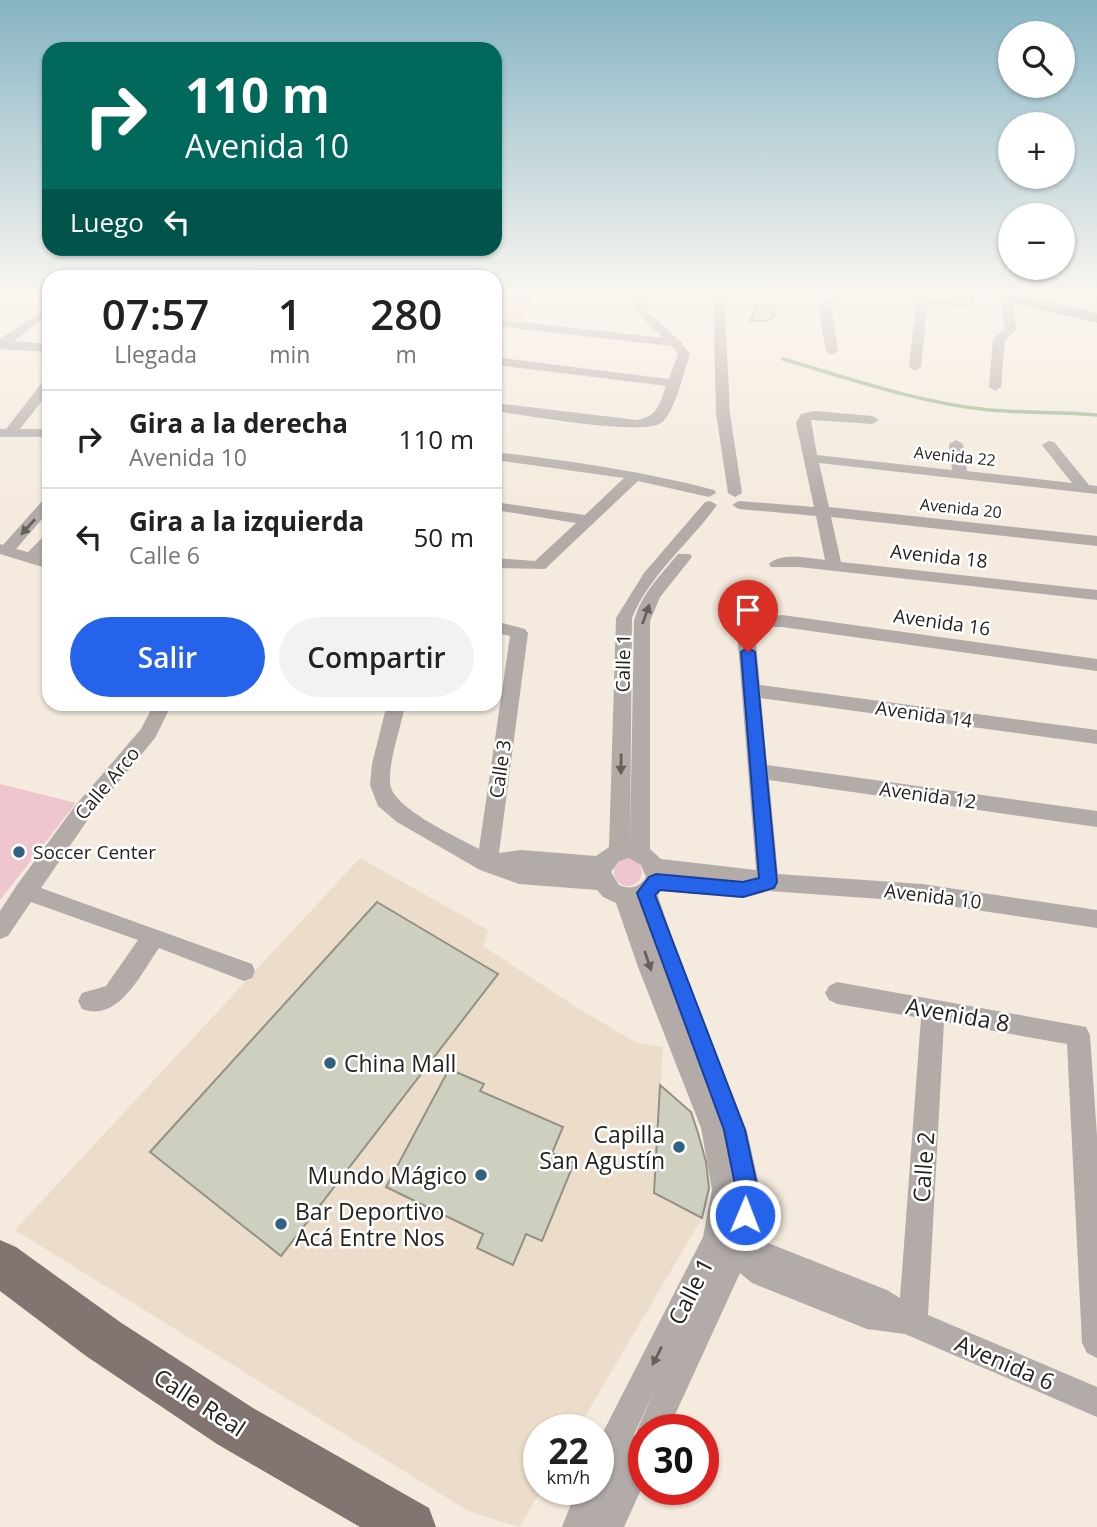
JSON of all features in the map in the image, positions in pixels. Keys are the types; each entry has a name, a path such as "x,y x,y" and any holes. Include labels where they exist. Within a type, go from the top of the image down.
{"main road":[{"name":"Calle Real","path":"0,1263 103,1339 235,1426 410,1527"}],"street":[{"path":"513,363 673,383"},
{"path":"502,408 621,423 649,423 663,412 680,363"},
{"path":"716,363 722,501"},
{"path":"995,387 997,363"},
{"path":"5,433 42,391"},
{"path":"834,565 803,423 806,417 815,415 872,420"},
{"path":"5,433 42,433"},
{"path":"956,444 960,474"},
{"path":"1049,445 1091,489"},
{"name":"Avenida 20","path":"502,457 587,467 634,477 659,488 722,501 805,512 821,511 1097,541"},
{"name":"Avenida 22","path":"810,458 1091,489"},
{"path":"502,564 539,566 634,477"},
{"name":"Calle 1","path":"646,1414 725,1247 721,1221 725,1190 714,1128 697,1059 649,967 630,715 643,614 651,588 722,501"},
{"path":"502,507 589,520"},
{"path":"42,509 3,550 42,562"},
{"path":"31,558 42,546"},
{"name":"Avenida 18","path":"777,564 799,562 834,565 1097,595"},
{"name":"Avenida 16","path":"751,690 746,632 758,623 782,621 1097,664"},
{"name":"Calle 3","path":"488,864 519,633 502,629"},
{"path":"751,690 768,882"},
{"name":"Avenida 14","path":"751,690 1097,737"},
{"name":"Calle Arco","path":"0,929 82,812 148,733 159,711"},
{"path":"394,711 380,785 385,800 404,816 488,864 519,875 601,873"},
{"name":"Avenida 12","path":"760,771 1097,819"},
{"path":"605,859 640,874 610,891 601,873 605,859"},
{"name":"Avenida 10","path":"640,874 743,889 768,882 922,893 1097,919"},
{"path":"25,891 244,971"},
{"path":"90,1001 113,995 154,936"},
{"name":"Avenida 8","path":"837,993 1078,1035 1097,1343"},
{"name":"Calle 2","path":"913,1323 933,1010"},
{"name":"Avenida 6","path":"725,1247 762,1273 867,1315 913,1323 1097,1402"},
{"name":"Calle 1","path":"614,1459 628,1442"},
{"path":"608,1527 628,1483"},
{"path":"578,1527 587,1505"}],"shaded area":[{"name":"Soccer Center","path":"0,784 76,803 0,900"},
{"path":"360,858 488,930 483,946 576,1007 635,1042 663,1047 654,1193 702,1218 586,1414 523,1414 523,1505 532,1505 519,1527 470,1512 15,1230"},
{"path":"628,858 638,862 642,872 638,882 628,886 618,882 614,872 618,862"}],"building":[{"name":"China Mall","path":"377,902 498,974 281,1256 150,1152"},
{"name":"Mundo Mágico","path":"449,1069 484,1084 480,1091 563,1127 552,1153 574,1163 542,1241 526,1234 513,1265 477,1248 483,1234 386,1187"},
{"name":"Capilla San Agustín","path":"660,1085 691,1112 698,1133 706,1162 709,1188 702,1218 654,1193"}],"waterway":[{"path":"797,363 885,389 964,407 1097,415"}],"place":[{"name":"Soccer Center","path":"19,852"},
{"name":"China Mall","path":"330,1063"},
{"name":"Capilla San Agustín","path":"679,1147"},
{"name":"Mundo Mágico","path":"481,1175"},
{"name":"Bar Deportivo Acá Entre Nos","path":"281,1224"}],"route":[{"path":"745,1215 746,1185 734,1130 672,970 646,893 656,882 743,889 768,882 748,652"}]}
